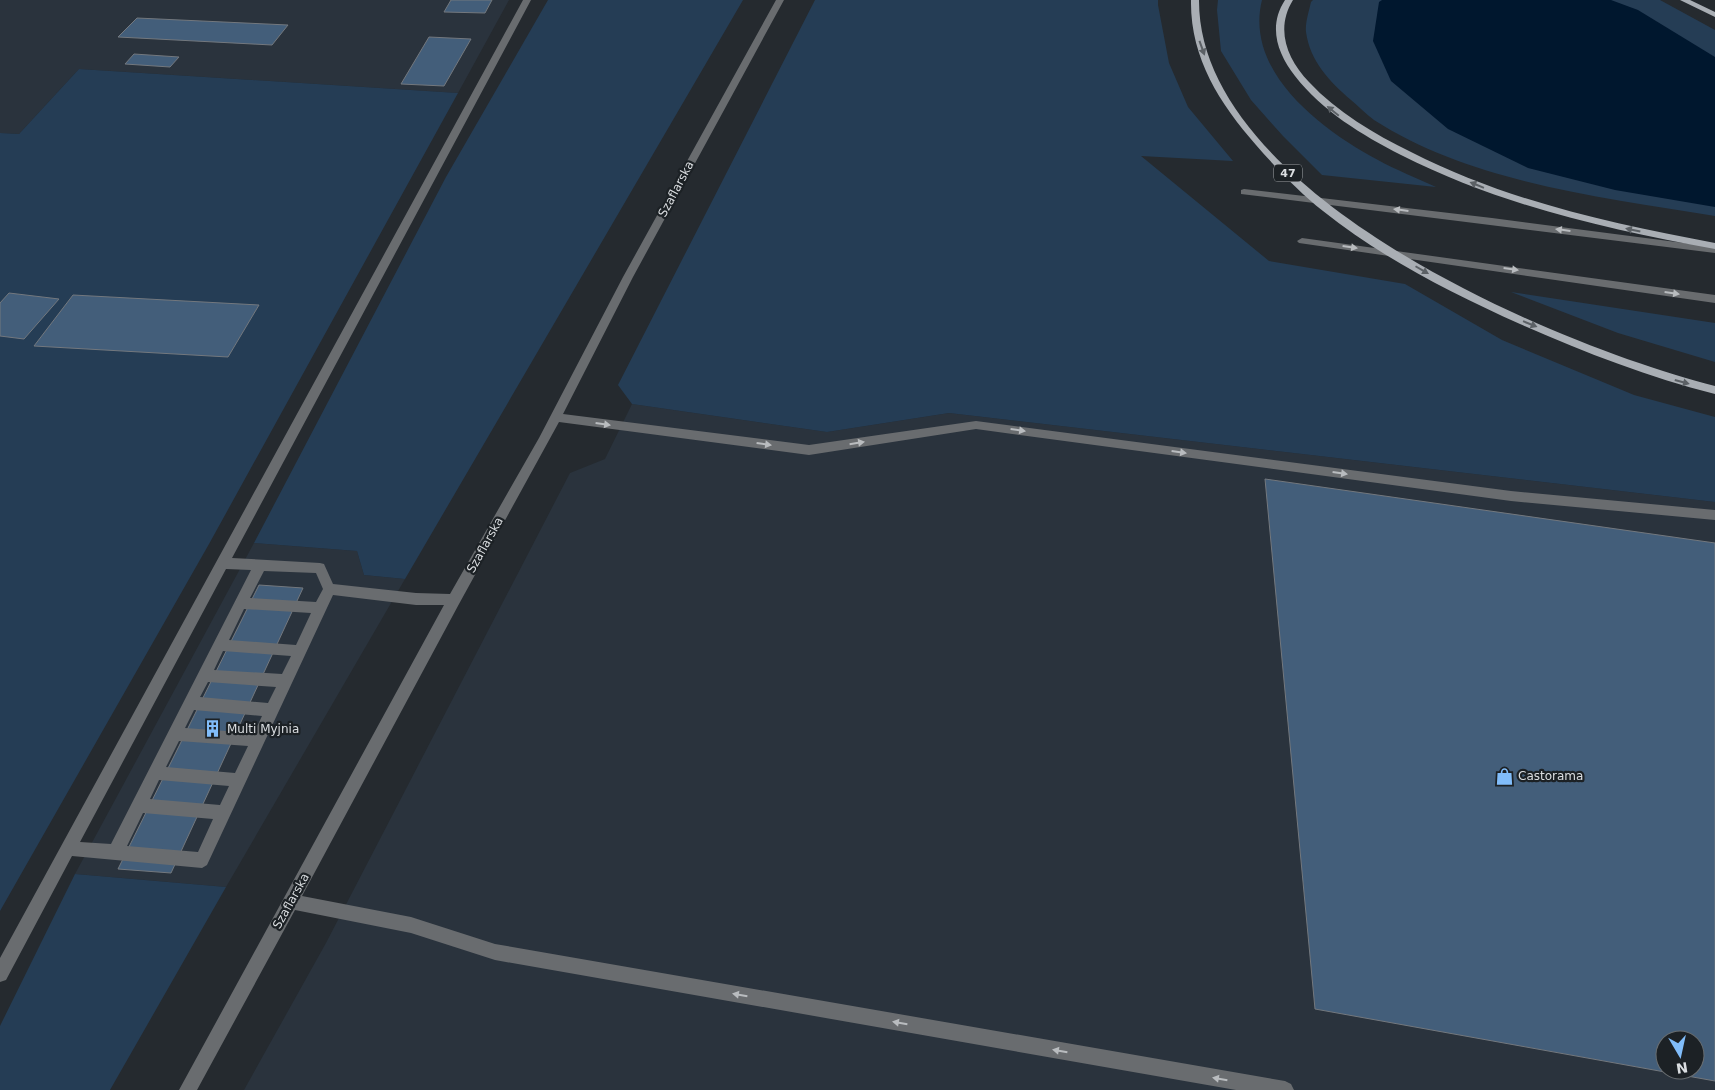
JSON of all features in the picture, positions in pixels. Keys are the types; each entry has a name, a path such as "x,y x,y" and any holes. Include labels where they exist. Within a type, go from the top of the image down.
{"main road":[{"name":"47","path":"1195,0 1197,33 1206,60 1223,94 1256,141 1330,212 1380,246 1454,289 1514,318 1624,362 1680,382 1715,390"},
{"path":"1684,0 1715,15"},
{"path":"1287,1 1280,18 1279,38 1286,57 1301,79 1319,99 1343,118 1377,138 1414,158 1524,203 1579,219 1715,246"}],"street":[{"path":"0,974 527,0"},
{"name":"Szaflarska","path":"188,1090 454,600 544,440 642,252 780,0"},
{"path":"1244,192 1492,221 1715,250"},
{"path":"1302,241 1715,299"},
{"path":"555,416 809,450 976,425 1511,496 1715,516"},
{"path":"68,848 202,860 329,589 320,568 222,563"},
{"path":"114,853 260,565"},
{"path":"329,589 416,599 454,600"},
{"path":"240,603 320,608"},
{"path":"220,644 300,651"},
{"path":"204,675 286,681"},
{"path":"190,703 272,710"},
{"path":"175,734 258,740"},
{"path":"155,773 239,780"},
{"path":"138,805 224,812"},
{"path":"291,902 411,925 495,952 1285,1090"}],"shaded area":[{"path":"0,0 509,0 458,93 79,69 19,134 0,133"},
{"path":"548,0 743,0 405,579 364,575 357,551 254,543 446,177"},
{"path":"815,0 1158,0 1169,63 1188,107 1233,161 1141,156 1269,261 1405,284 1502,340 1634,395 1715,417 1715,502 949,413 827,432 632,404 618,385"},
{"path":"1218,0 1262,0 1260,26 1265,51 1276,74 1292,96 1312,115 1356,147 1385,164 1436,187 1322,175 1283,136 1251,100 1221,51 1217,10"},
{"path":"1313,0 1660,0 1715,30 1715,216 1583,194 1539,184 1495,173 1453,159 1412,141 1371,118 1335,85 1322,70 1312,52 1306,32 1307,17"},
{"path":"1382,0 1611,0 1638,10 1715,57 1715,207 1615,190 1528,168 1448,129 1391,81 1373,41 1379,2"},
{"path":"79,69 458,93 209,544 0,911 0,133 19,134"},
{"path":"1511,292 1715,323 1715,362 1618,333"},
{"path":"632,404 827,432 949,413 1715,502 1715,1090 244,1090 326,943 570,473 605,459"},
{"path":"254,543 357,551 364,575 405,579 226,887 75,874"},
{"path":"75,874 226,887 110,1090 0,1090 0,1026"}],"building":[{"path":"451,0 492,0 485,13 444,12"},
{"path":"137,18 288,25 272,45 118,37"},
{"path":"429,37 471,39 444,86 401,84"},
{"path":"134,54 179,57 170,67 125,64"},
{"path":"9,293 59,299 24,339 0,336 0,303"},
{"path":"73,295 259,305 228,357 34,346"},
{"name":"Castorama","path":"1265,479 1715,543 1715,1081 1705,1079 1705,1030 1655,1030 1655,1070 1315,1009"},
{"name":"Multi Myjnia","path":"259,585 303,588 171,873 118,869"}],"place":[{"name":"Multi Myjnia","path":"213,729"},
{"name":"Castorama","path":"1504,776"}]}
